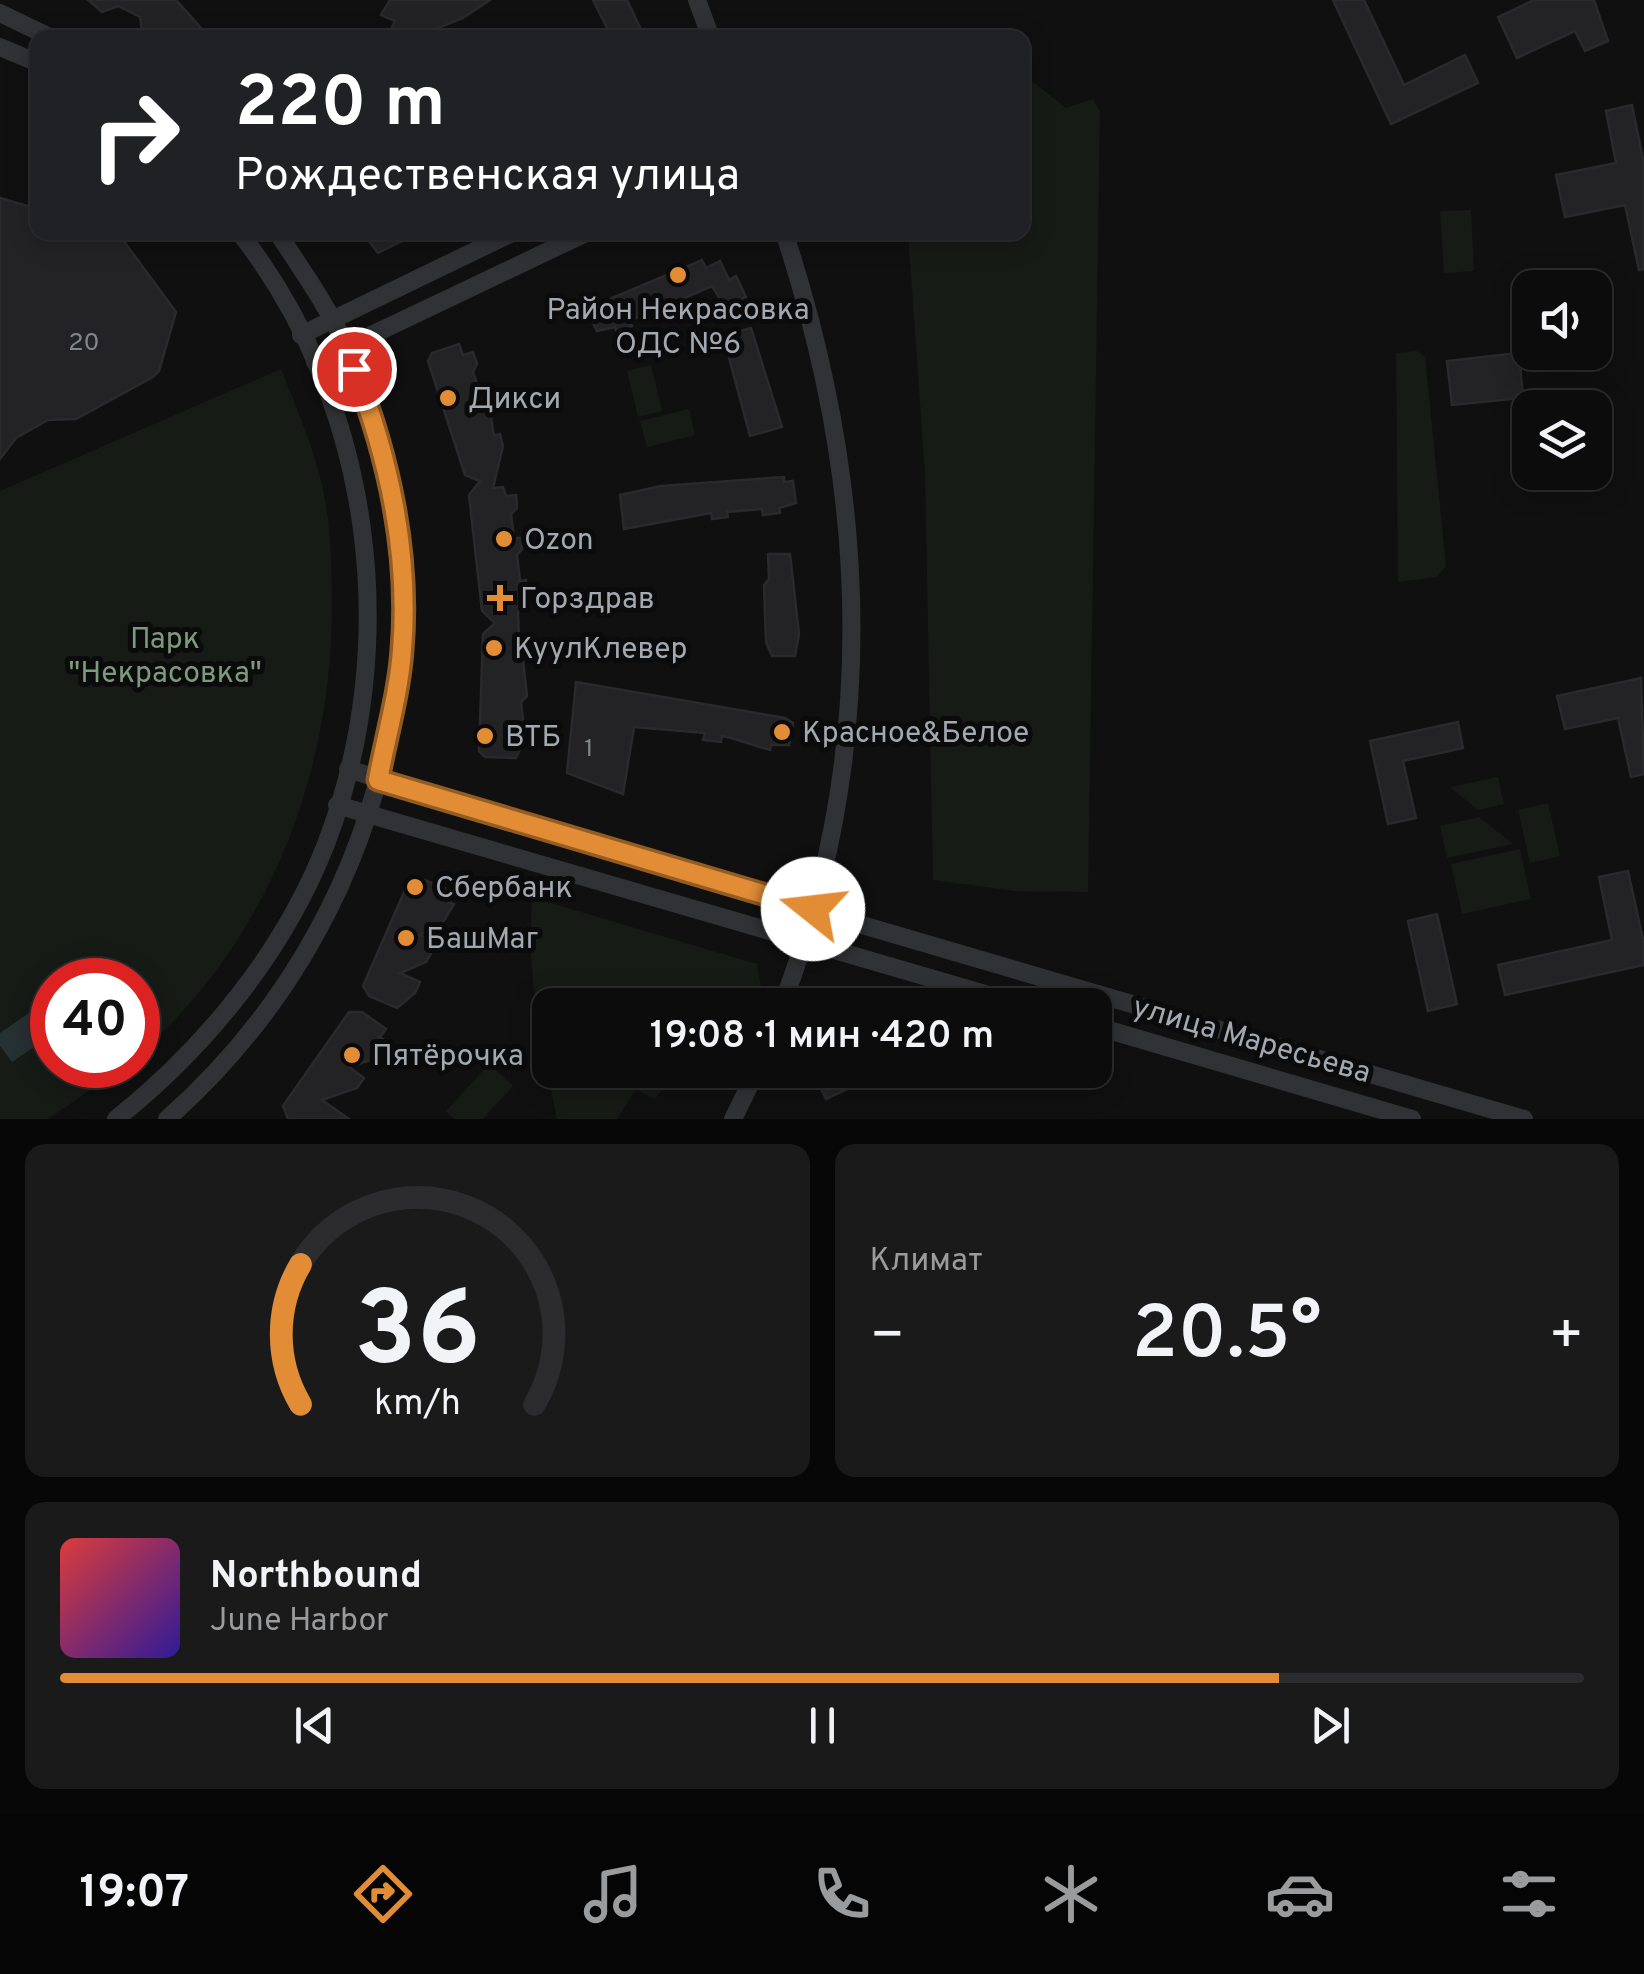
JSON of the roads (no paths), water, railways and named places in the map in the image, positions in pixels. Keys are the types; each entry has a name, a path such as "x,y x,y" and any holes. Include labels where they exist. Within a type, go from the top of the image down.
{"street":[{"path":"697,0 708,30"},
{"path":"0,13 35,30"},
{"path":"0,47 30,60"},
{"path":"116,1119 193,1052 246,987 325,846 348,769 361,706 369,619 365,538 348,455 315,362 244,240"},
{"path":"167,1119 208,1083 253,1032 304,956 354,860 378,780 402,651 402,570 396,520 363,392 346,347 282,240"},
{"path":"301,334 497,240"},
{"path":"315,362 571,240"},
{"path":"786,240 830,388 850,540 850,699 833,832 787,988"},
{"path":"361,706 369,726 381,726 390,714"},
{"name":"улица Маресьева","path":"348,769 1524,1119"},
{"path":"338,805 966,988"},
{"name":"улица Маресьева","path":"1112,1031 1412,1119"},
{"path":"733,1119 748,1088"}],"place":[{"name":"Район Некрасовка ОДС №6","path":"678,275"},
{"name":"Дикси","path":"448,398"},
{"name":"Ozon","path":"504,539"},
{"name":"Горздрав","path":"500,598"},
{"name":"КуулКлевер","path":"494,648"},
{"name":"Красное&Белое","path":"782,732"},
{"name":"ВТБ","path":"485,736"},
{"name":"Сбербанк","path":"415,887"},
{"name":"БашМаг","path":"406,938"},
{"name":"Пятёрочка","path":"352,1055"}],"park label":[{"name":"Парк \"Некрасовка\"","path":"165,655"}]}
